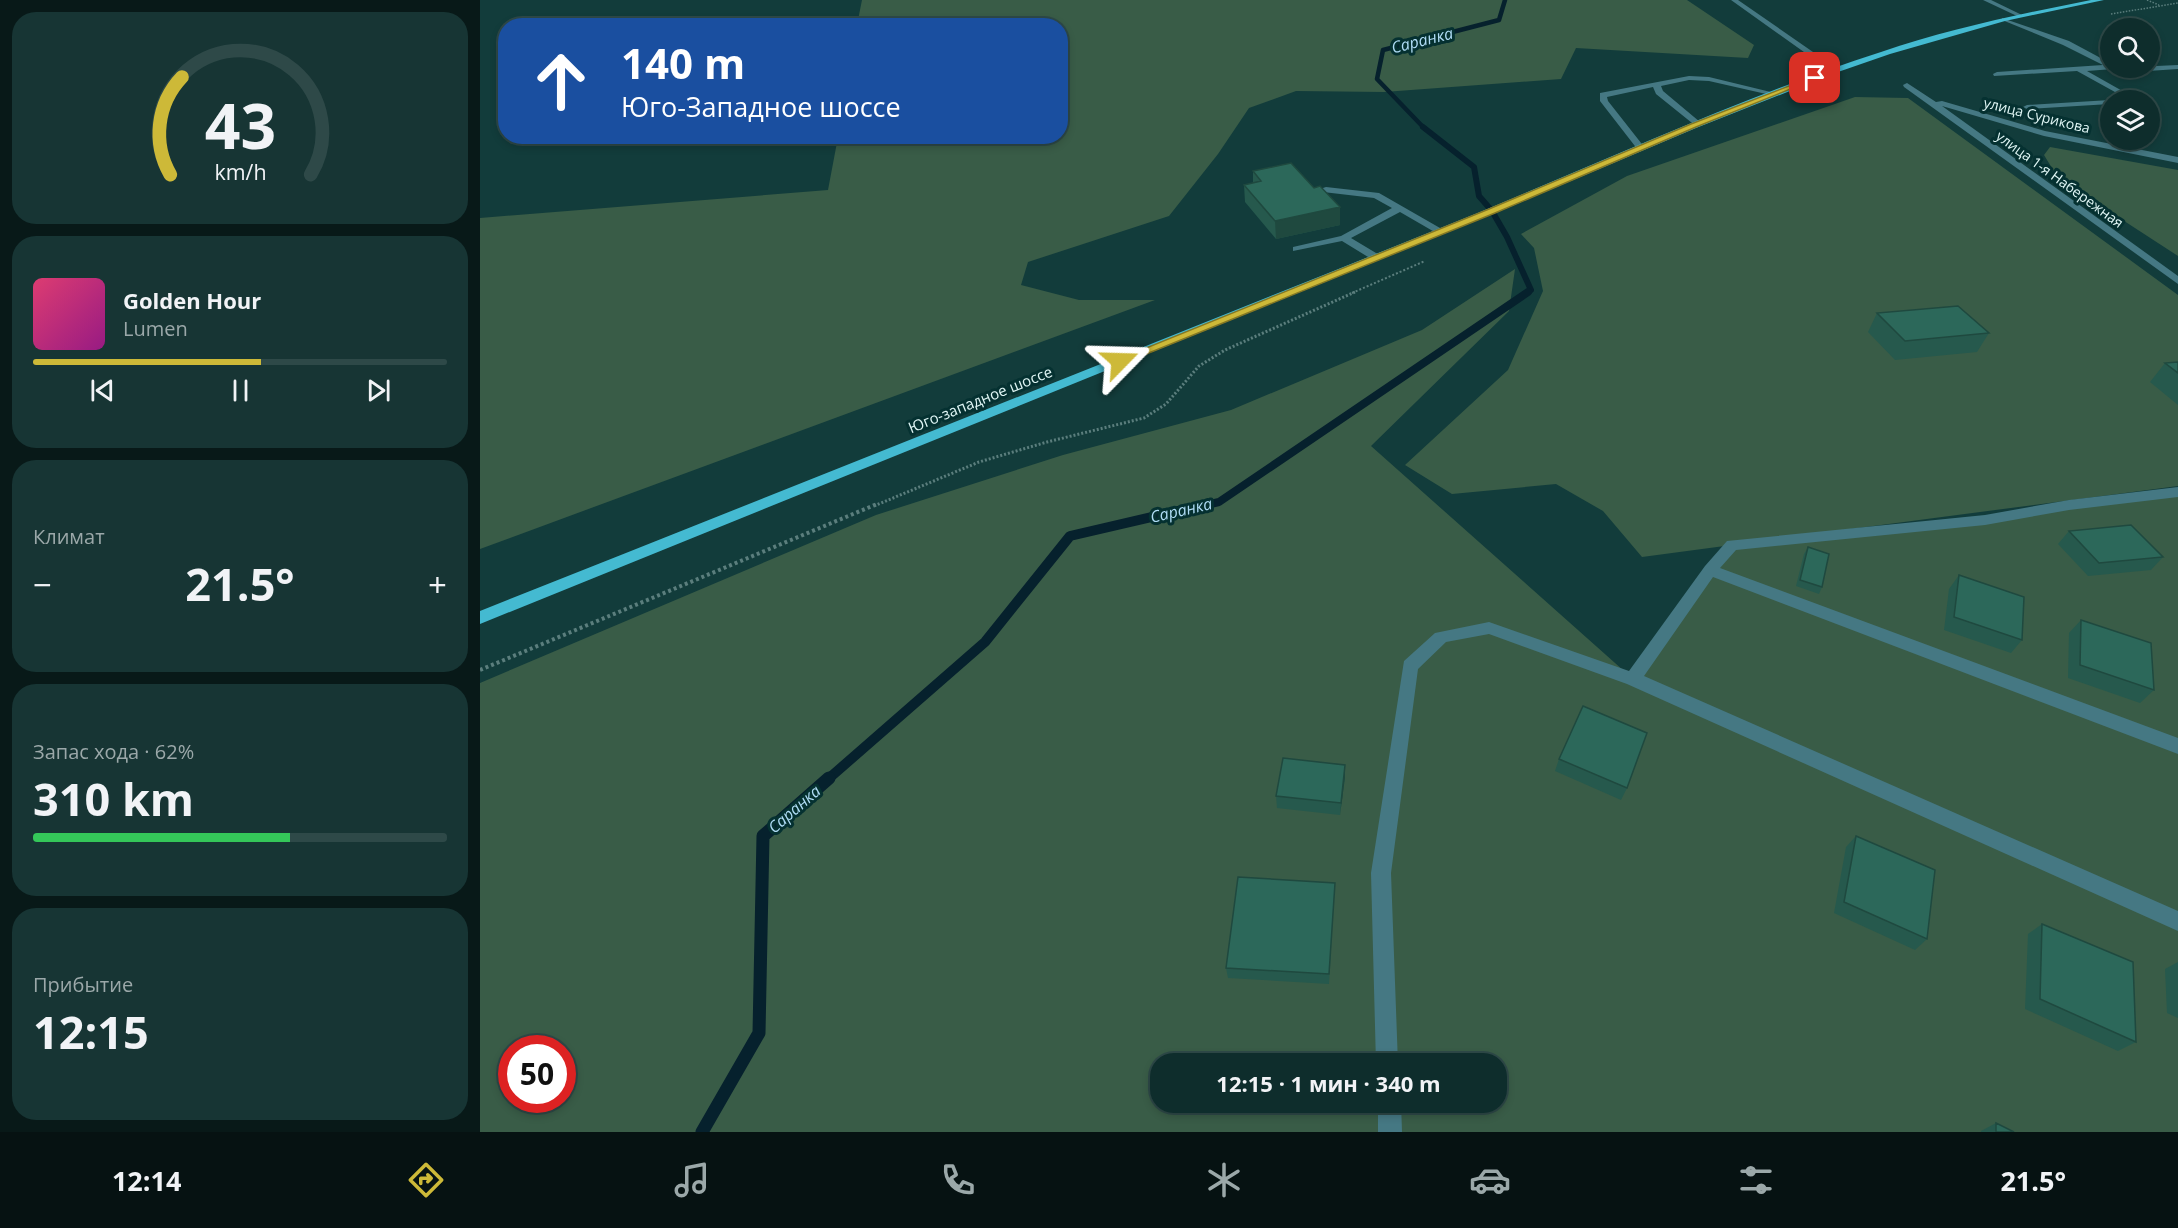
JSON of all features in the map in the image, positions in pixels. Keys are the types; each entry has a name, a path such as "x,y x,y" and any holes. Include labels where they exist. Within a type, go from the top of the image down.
{"main road":[{"path":"1641,148 1835,70 1887,52 2019,15 2101,0"},
{"name":"Юго-западное шоссе","path":"480,618 1377,258 1641,148"}],"street":[{"path":"1734,0 1835,70"},
{"path":"1986,0 2019,15"},
{"path":"2004,19 2066,43 2100,61"},
{"path":"1997,74 2100,67"},
{"path":"2160,68 2178,67"},
{"path":"2077,68 2116,90"},
{"path":"1641,148 1604,101 1603,95 1689,78 1709,79 1775,94"},
{"path":"1656,84 1659,92 1697,124"},
{"name":"улица 1-я Набережная","path":"1907,85 2178,281"},
{"name":"улица Сурикова","path":"1926,99 2044,133 2178,160"},
{"path":"2027,108 2100,103"},
{"path":"1326,190 1376,195 1442,231"},
{"path":"1297,249 1344,238 1400,208"},
{"path":"1344,238 1377,258"},
{"path":"1632,679 1710,570 1732,545 1985,520 2069,505 2178,492"},
{"path":"1710,570 2178,746"},
{"path":"1388,1053 1381,873 1410,666 1441,637 1489,628 1632,679 2178,921"},
{"path":"1389,1113 1390,1132"}],"path":[{"path":"2147,0 2160,5"},
{"path":"2103,16 2178,3"},
{"path":"480,670 979,462 1047,442 1144,418 1166,404 1199,366 1225,350 1435,256"}],"green space":[{"path":"862,0 1687,0 1754,45 1748,58 1576,48 1561,79 1384,92 1296,91 1249,108 1218,154 1169,216 1028,262 1021,285 1079,300 1155,300 480,549 480,218 828,190 837,144 1068,144 1068,18 858,18"},
{"path":"1855,97 1908,98 2178,295 2178,486 1752,542 1985,520 2178,492 2178,1132 480,1132 480,683 876,515 1063,455 1231,410 1422,330 1515,269 1509,311 1371,446 1633,679 1732,545 1642,557 1603,511 1556,484 1452,494 1405,465 1508,370 1543,291 1534,248 1521,234 1627,176"},
{"path":"2050,147 2178,170 2178,256 2058,178 2044,155"}],"building":[{"path":"1291,163 1314,188 1320,186 1340,207 1275,221 1244,185 1261,181 1253,171"},
{"path":"1958,306 1989,333 1905,341 1877,313"},
{"path":"2178,362 2178,373 2165,363"},
{"path":"2131,525 2163,557 2099,563 2069,531"},
{"path":"1808,547 1829,554 1822,587 1800,580"},
{"path":"1959,575 2024,597 2022,640 1954,617"},
{"path":"2081,620 2151,643 2154,690 2080,665"},
{"path":"1583,706 1647,733 1627,788 1559,759"},
{"path":"1283,758 1345,765 1341,803 1276,796"},
{"path":"1856,836 1935,870 1927,939 1844,902"},
{"path":"1238,877 1335,883 1329,974 1226,968"},
{"path":"2042,924 2133,962 2136,1042 2040,999"},
{"path":"1996,1123 2014,1132 1996,1132"}],"waterway":[{"name":"Саранка","path":"1423,127 1377,79 1383,50 1499,20 1505,0"},
{"name":"Саранка","path":"1423,127 1474,167 1479,196 1492,211 1507,237 1531,290 1526,293"},
{"name":"Саранка","path":"1202,506 1219,502 1528,292"},
{"name":"Саранка","path":"827,780 985,642 1070,536 1208,504"},
{"name":"Саранка","path":"702,1132 759,1033 763,836 829,778"}],"route":[{"path":"1120,361 1815,78"}]}
